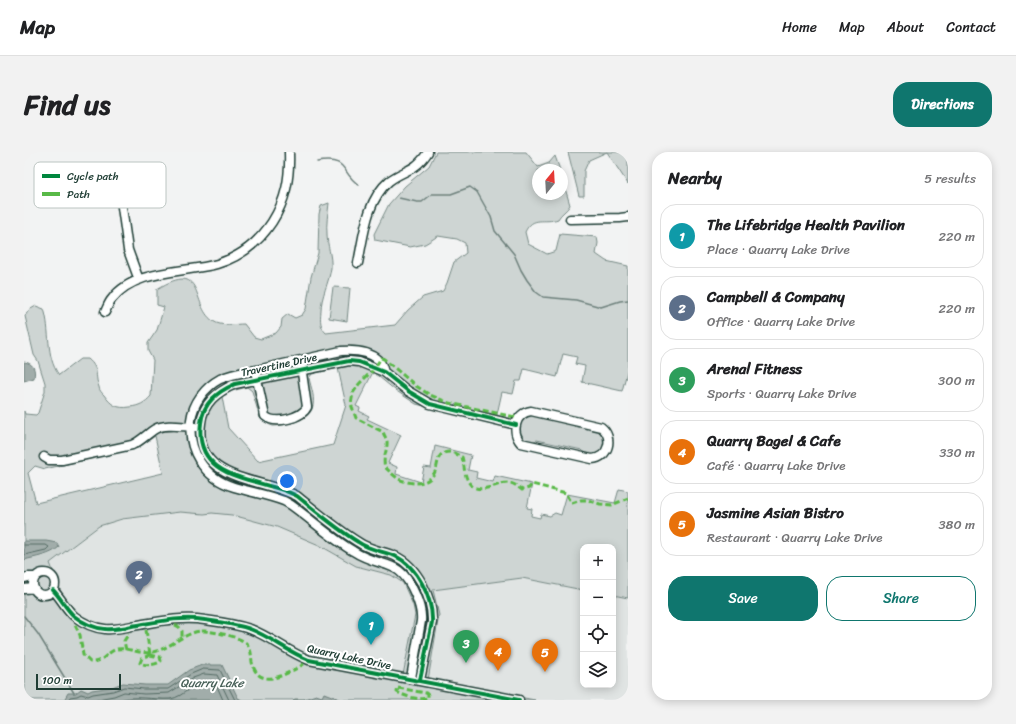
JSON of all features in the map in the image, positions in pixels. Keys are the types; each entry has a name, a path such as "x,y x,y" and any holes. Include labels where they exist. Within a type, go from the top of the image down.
{"street":[{"path":"105,312 111,299 117,293 139,280 155,275 217,264 238,255 254,243 270,226 283,201 288,180 289,152"},
{"path":"358,263 368,215 374,201 384,186 417,165 428,152"},
{"path":"122,208 128,250 139,280"},
{"path":"570,219 628,217"},
{"name":"Travertine Drive","path":"384,372 379,361 370,355 354,351 341,351 232,374 215,382 197,402 191,416 190,437 196,457 214,477 234,487 284,501 353,551 371,560 390,565 408,579 422,613 422,621 411,678"},
{"path":"255,370 264,412 268,419 277,420 299,416 307,407 300,360"},
{"name":"Travertine Drive","path":"420,680 432,622 432,612 417,574 404,561 358,543 297,496 237,477 220,469 206,453 200,436 201,419 209,402 220,391 235,384 349,361 359,362 384,372 408,391 430,404 516,424"},
{"path":"531,411 601,427 608,435 608,449 602,457 592,459 521,443 516,436 516,424 521,414 531,411"},
{"path":"44,457 49,460 62,460 132,445 160,427 200,427"},
{"path":"24,578 35,577 41,573 51,575 55,580 55,587 47,594 39,594 34,588 33,583 35,577"},
{"path":"24,589 34,588"},
{"name":"Quarry Lake Drive","path":"53,590 74,616 86,624 98,628 113,629 188,618 238,625 263,635 295,654 309,660 411,678 519,700"},
{"path":"419,606 429,602"}],"shaded area":[{"path":"436,152 526,152 536,164 532,164 532,200 568,200 568,198 570,205 558,219 535,222 528,227 525,232 528,244 547,254 556,251 560,234 597,237 598,243 596,254 606,261 628,266 628,368 622,391 582,382 585,366 575,364 577,357 563,354 557,377 524,369 521,381 516,381 513,394 502,392 495,423 416,404 395,390 373,372 356,406 360,408 359,411 369,416 367,419 401,435 388,463 397,467 396,474 421,482 424,467 431,468 435,446 471,455 468,470 477,472 476,478 493,482 495,476 532,484 527,508 532,509 531,516 540,518 541,514 550,516 555,513 561,515 567,494 615,503 619,489 628,491 628,598 616,596 616,544 580,544 580,589 522,578 433,590 439,615 428,680 535,700 24,700 24,411 25,414 36,415 45,391 45,383 38,361 34,355 25,316 29,310 36,306 44,309 52,360 59,375 80,359 88,359 94,366 100,389 109,401 118,407 139,405 151,396 153,360 148,351 148,343 157,330 164,307 157,305 157,289 173,281 183,279 190,282 195,288 206,314 216,323 224,325 244,324 254,337 261,339 276,333 281,327 282,319 288,314 295,318 302,315 306,309 311,277 318,253 319,214 321,206 329,203 327,230 331,268 321,305 321,320 323,328 326,333 395,325 408,310 423,297 443,291 454,262 466,253 465,243 457,239 438,236 425,244 410,247 375,240 374,234 389,204 405,186 429,166","holes":["338,368 346,405 333,445 258,461 228,428 222,397 232,391 247,387 252,391 260,418 273,426 283,425 295,422 310,413 313,405 313,397 309,378 312,374","155,436 163,473 36,503 28,473 35,466 45,469 138,448","180,512 232,515 277,527 319,545 356,566 391,575 403,583 413,605 415,615 403,675 310,658 238,623 178,616 106,627 85,620 68,606 50,563 99,526 122,519"]},
{"path":"568,152 607,152 589,160 584,171 584,196 579,196"},
{"path":"607,152 628,152 628,184"},
{"path":"555,156 558,164 546,164 549,163"},
{"path":"333,287 350,288 347,321 329,318"},
{"path":"525,414 540,415 542,418 586,428 597,428 605,435 604,447 599,454 588,454 582,450 537,440 530,442 527,441 522,437 518,428"},
{"path":"186,509 222,513 248,518 288,531 315,542 356,566 391,575 403,583 413,605 415,615 403,675 106,627 85,620 68,606 50,563 103,523"},
{"path":"522,578 580,589 580,688 616,688 616,596 628,598 628,700 535,700 428,680 439,615 433,590"}],"water":[{"path":"24,362 32,365 35,372 34,378 24,381"},
{"path":"24,541 46,541 57,543 59,547 47,554 24,560"},
{"name":"Quarry Lake","path":"202,665 222,665 238,698 242,700 64,700 68,693 76,693 81,689 88,692 123,683 168,685 189,670"},
{"path":"324,693 342,700 293,700 304,699 316,695 322,697"}],"waterway":[{"path":"317,162 328,161 340,164 349,176 359,185"},
{"path":"399,198 422,202 432,194 451,194 470,187 477,192 491,217 495,231 514,254 521,270 536,292 543,297 576,300 601,307 628,300"},
{"path":"24,616 38,634 74,693"}],"marked path":[{"path":"515,417 449,403 430,395 416,386 381,358 374,369 359,384 353,393 351,404 356,418 383,432 387,441 384,460 385,467 403,481 417,483 430,479 435,471 440,456 446,452 452,452 462,457 467,479 471,485 476,488 481,489 504,483 511,483 522,490 529,488 532,484 566,493 572,503 581,500 588,500 600,504 612,505 628,498"},
{"path":"75,625 80,635 83,655 90,662 99,661 110,652 117,649 125,649 143,653 153,652 160,650 192,633 205,631 232,636 246,643 250,650 255,671 261,676 275,678 304,664"},
{"path":"175,625 182,631 182,638"},
{"path":"146,630 150,654"},
{"path":"126,650 124,641 129,633"},
{"path":"150,655 160,657 161,661 151,665 140,663 142,658 150,655"},
{"path":"398,688 426,693 428,698 412,698 397,692 398,688"}],"cycle path":[{"path":"420,680 432,622 432,613 427,593 417,575 410,567 395,556 362,545 297,496 233,475 219,467 208,457 201,443 202,416 212,399 222,391 235,384 349,361 359,362 384,372 408,391 430,404 516,425"},
{"path":"53,590 74,616 97,628 115,629 178,619 196,619 222,622 258,632 309,660 519,700"}],"place":[{"name":"Campbell & Company","path":"139,594"},
{"name":"The Lifebridge Health Pavilion","path":"371,645"},
{"name":"Arenal Fitness","path":"466,663"},
{"name":"Quarry Bagel & Cafe","path":"498,671"},
{"name":"Jasmine Asian Bistro","path":"545,672"}]}
